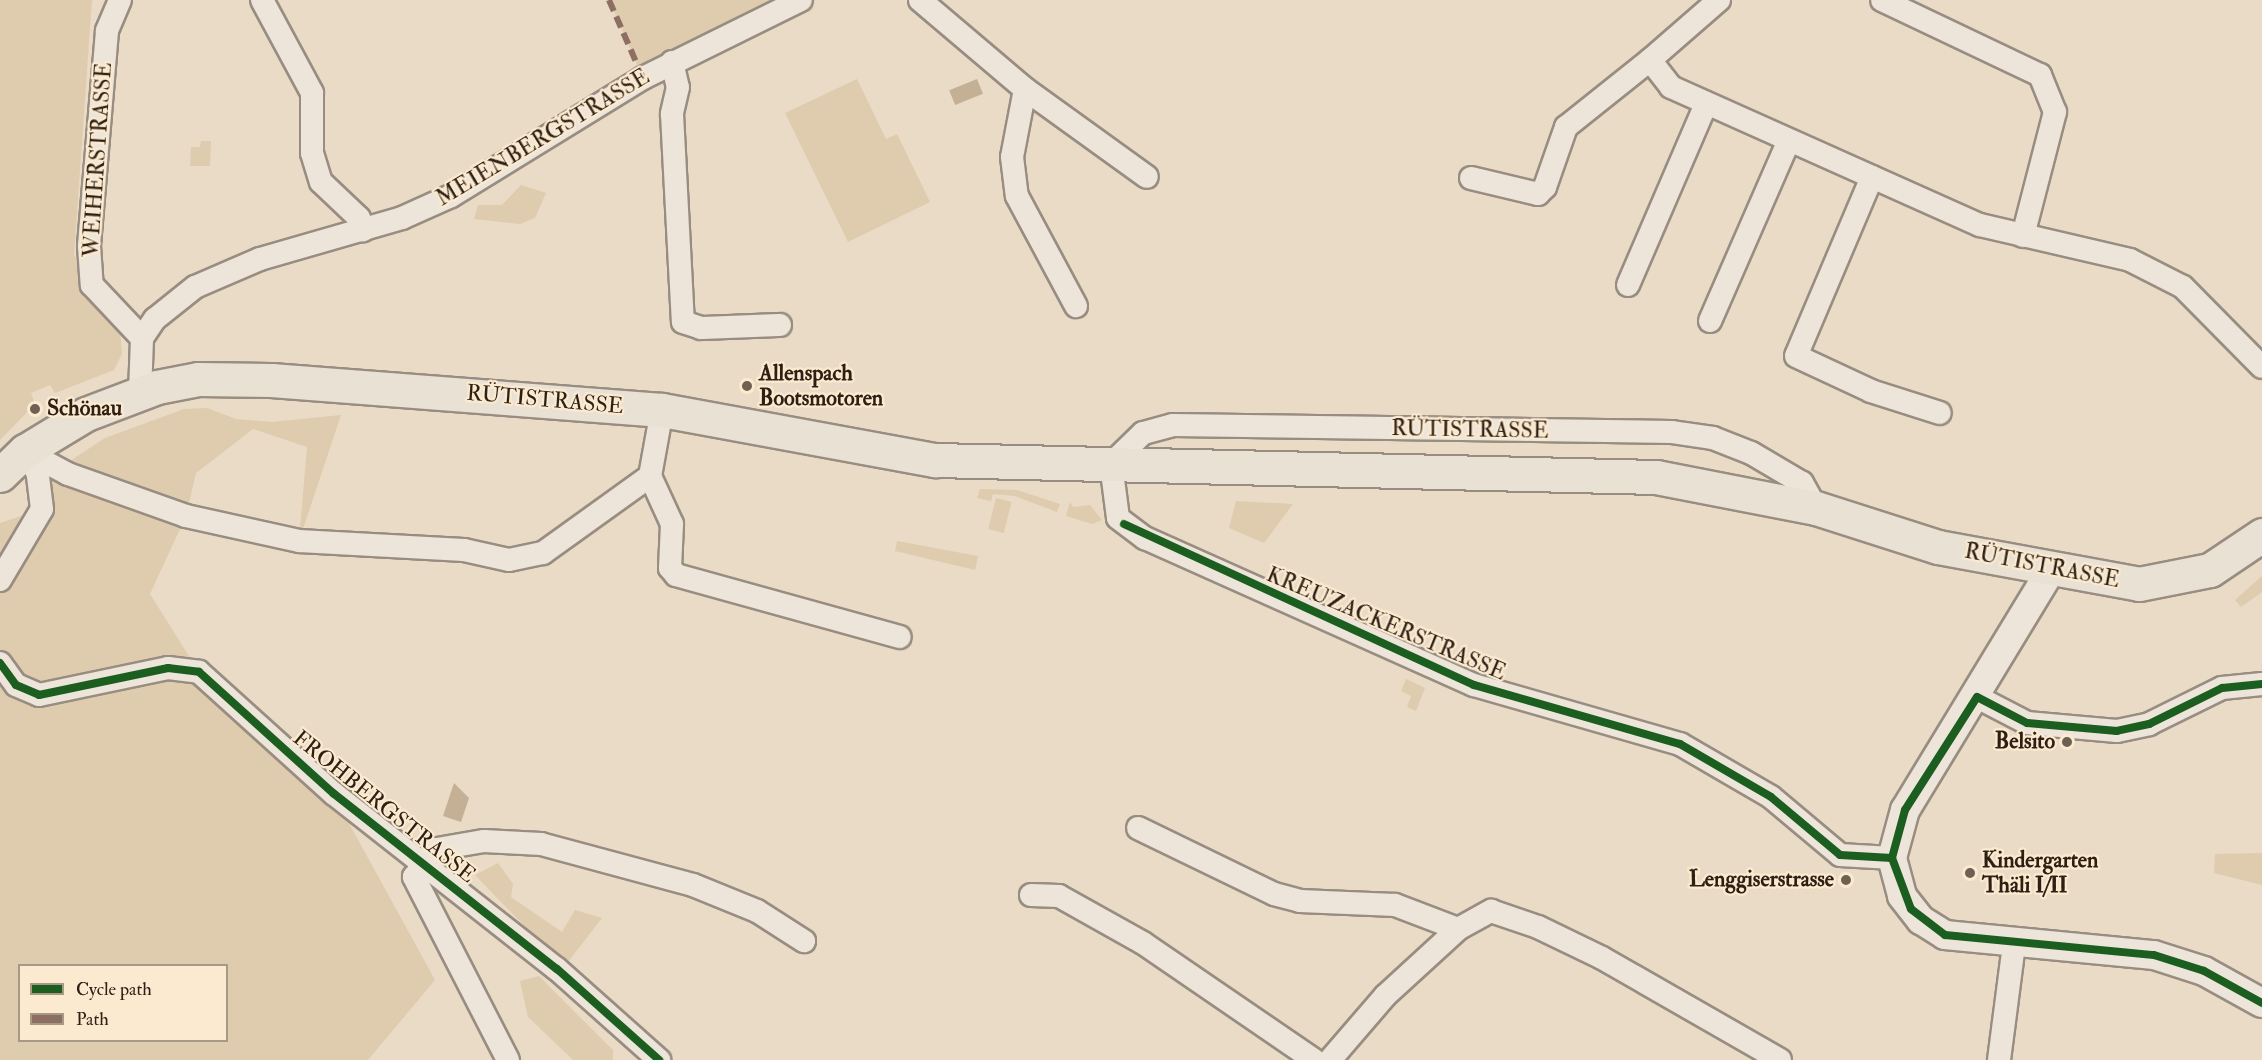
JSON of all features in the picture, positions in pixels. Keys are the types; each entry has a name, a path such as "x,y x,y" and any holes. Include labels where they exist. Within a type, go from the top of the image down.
{"main road":[{"name":"RÜTISTRASSE","path":"0,475 25,451 86,414 140,393 198,379 271,380 662,410 918,459 1574,471 1656,477 1816,508 1926,544 2051,570 2139,584 2186,578 2234,557 2262,535"}],"street":[{"name":"WEIHERSTRASSE","path":"120,0 107,31 89,246 92,285 142,338"},
{"path":"262,0 312,93 312,153 321,182 359,218 363,230"},
{"name":"MEIENBERGSTRASSE","path":"142,338 155,319 195,287 260,259 363,230 451,196 672,62 801,0"},
{"path":"920,0 1025,89 1147,177"},
{"path":"1471,178 1538,194 1545,187 1566,126 1650,60 1719,0"},
{"path":"1882,0 2040,75 2055,112 2023,236"},
{"path":"1650,60 1671,87 1970,221 2023,236 2130,260 2183,287 2262,368"},
{"name":"MEIENBERGSTRASSE","path":"672,62 678,87 672,114 683,322 701,328 780,325"},
{"path":"1025,89 1012,157 1017,196 1076,306"},
{"path":"1628,285 1706,104"},
{"path":"1710,321 1789,140"},
{"path":"1872,177 1796,356 1871,390 1940,413"},
{"path":"140,393 142,338"},
{"path":"662,410 650,476 672,524 670,568 676,575 900,637"},
{"name":"RÜTISTRASSE","path":"1112,464 1143,433 1173,425 1672,432 1713,438 1751,453 1802,483 1816,508"},
{"path":"25,451 68,474 197,519 299,541 464,550 509,560 543,553 650,476"},
{"path":"0,580 42,509 38,474 25,451"},
{"name":"KREUZACKERSTRASSE","path":"1112,464 1111,499 1124,524 1474,685 1680,744 1771,797 1840,855 1892,858"},
{"path":"2051,570 1977,697 1905,810 1892,858 1902,896 1921,920 1945,935 2014,944 2154,955 2204,970 2262,1003"},
{"name":"FROHBERGSTRASSE","path":"0,663 16,685 39,695 168,668 199,672 333,793 424,862 557,969 659,1060"},
{"path":"1977,697 2027,723 2116,731 2149,724 2222,688 2262,684"},
{"path":"1138,828 1274,894 1300,901 1395,905 1458,929"},
{"name":"FROHBERGSTRASSE","path":"508,1060 414,877 437,849 459,843 512,839 541,844 693,885 757,911 804,940"},
{"path":"1031,895 1059,896 1143,943 1314,1060"},
{"path":"1330,1060 1385,996 1458,929 1482,913 1502,912 1602,958 1780,1060"},
{"path":"1999,1060 2014,944"}],"shaded area":[{"path":"0,0 92,0 74,255 92,285 80,288 120,328 122,354 114,370 55,393 50,385 31,393 35,404 0,440"},
{"path":"609,0 801,0 643,78"},
{"path":"857,79 886,139 897,134 930,202 848,242 785,113"},
{"path":"977,79 983,94 955,105 949,90"},
{"path":"201,141 211,141 210,166 190,166 191,147 200,147"},
{"path":"521,185 546,193 535,218 520,224 474,219 478,205 502,205"},
{"path":"207,408 236,419 272,422 341,415 299,541 307,447 253,429 196,473 186,516 150,594 199,672 345,816 435,980 368,1060 0,1060 0,523 42,509 50,474 105,438 184,409"},
{"path":"980,489 1017,490 1060,504 1057,512 1015,496 993,494 991,501 977,498"},
{"path":"996,498 1012,502 1004,533 988,529"},
{"path":"1236,501 1293,504 1264,543 1229,528"},
{"path":"1070,502 1073,507 1090,505 1102,520 1092,524 1066,516"},
{"path":"897,541 978,556 975,570 895,551"},
{"path":"2262,576 2262,592 2241,607 2235,600"},
{"path":"1406,679 1425,688 1416,711 1407,707 1411,696 1401,691"},
{"path":"454,783 469,798 461,822 443,816"},
{"path":"2262,853 2262,885 2214,873 2215,854"},
{"path":"498,863 513,884 511,897 562,932 575,910 602,918 564,967 475,875"},
{"path":"539,976 613,1050 613,1060 573,1060 528,1017 520,981"}],"marked path":[{"path":"609,0 643,78"}],"cycle path":[{"path":"1124,524 1474,685 1680,744 1771,797 1840,855 1892,858"},
{"path":"0,663 16,685 39,695 168,668 199,672 333,793 557,969 659,1060"},
{"path":"2262,684 2222,688 2149,724 2117,731 2027,723 1977,697 1905,810 1892,858 1911,909 1945,935 2154,955 2204,971 2262,1003"}],"place":[{"name":"Allenspach Bootsmotoren","path":"747,386"},
{"name":"Schönau","path":"35,409"},
{"name":"Belsito","path":"2067,742"},
{"name":"Kindergarten Thäli I/II","path":"1970,873"},
{"name":"Lenggiserstrasse","path":"1846,880"}]}
